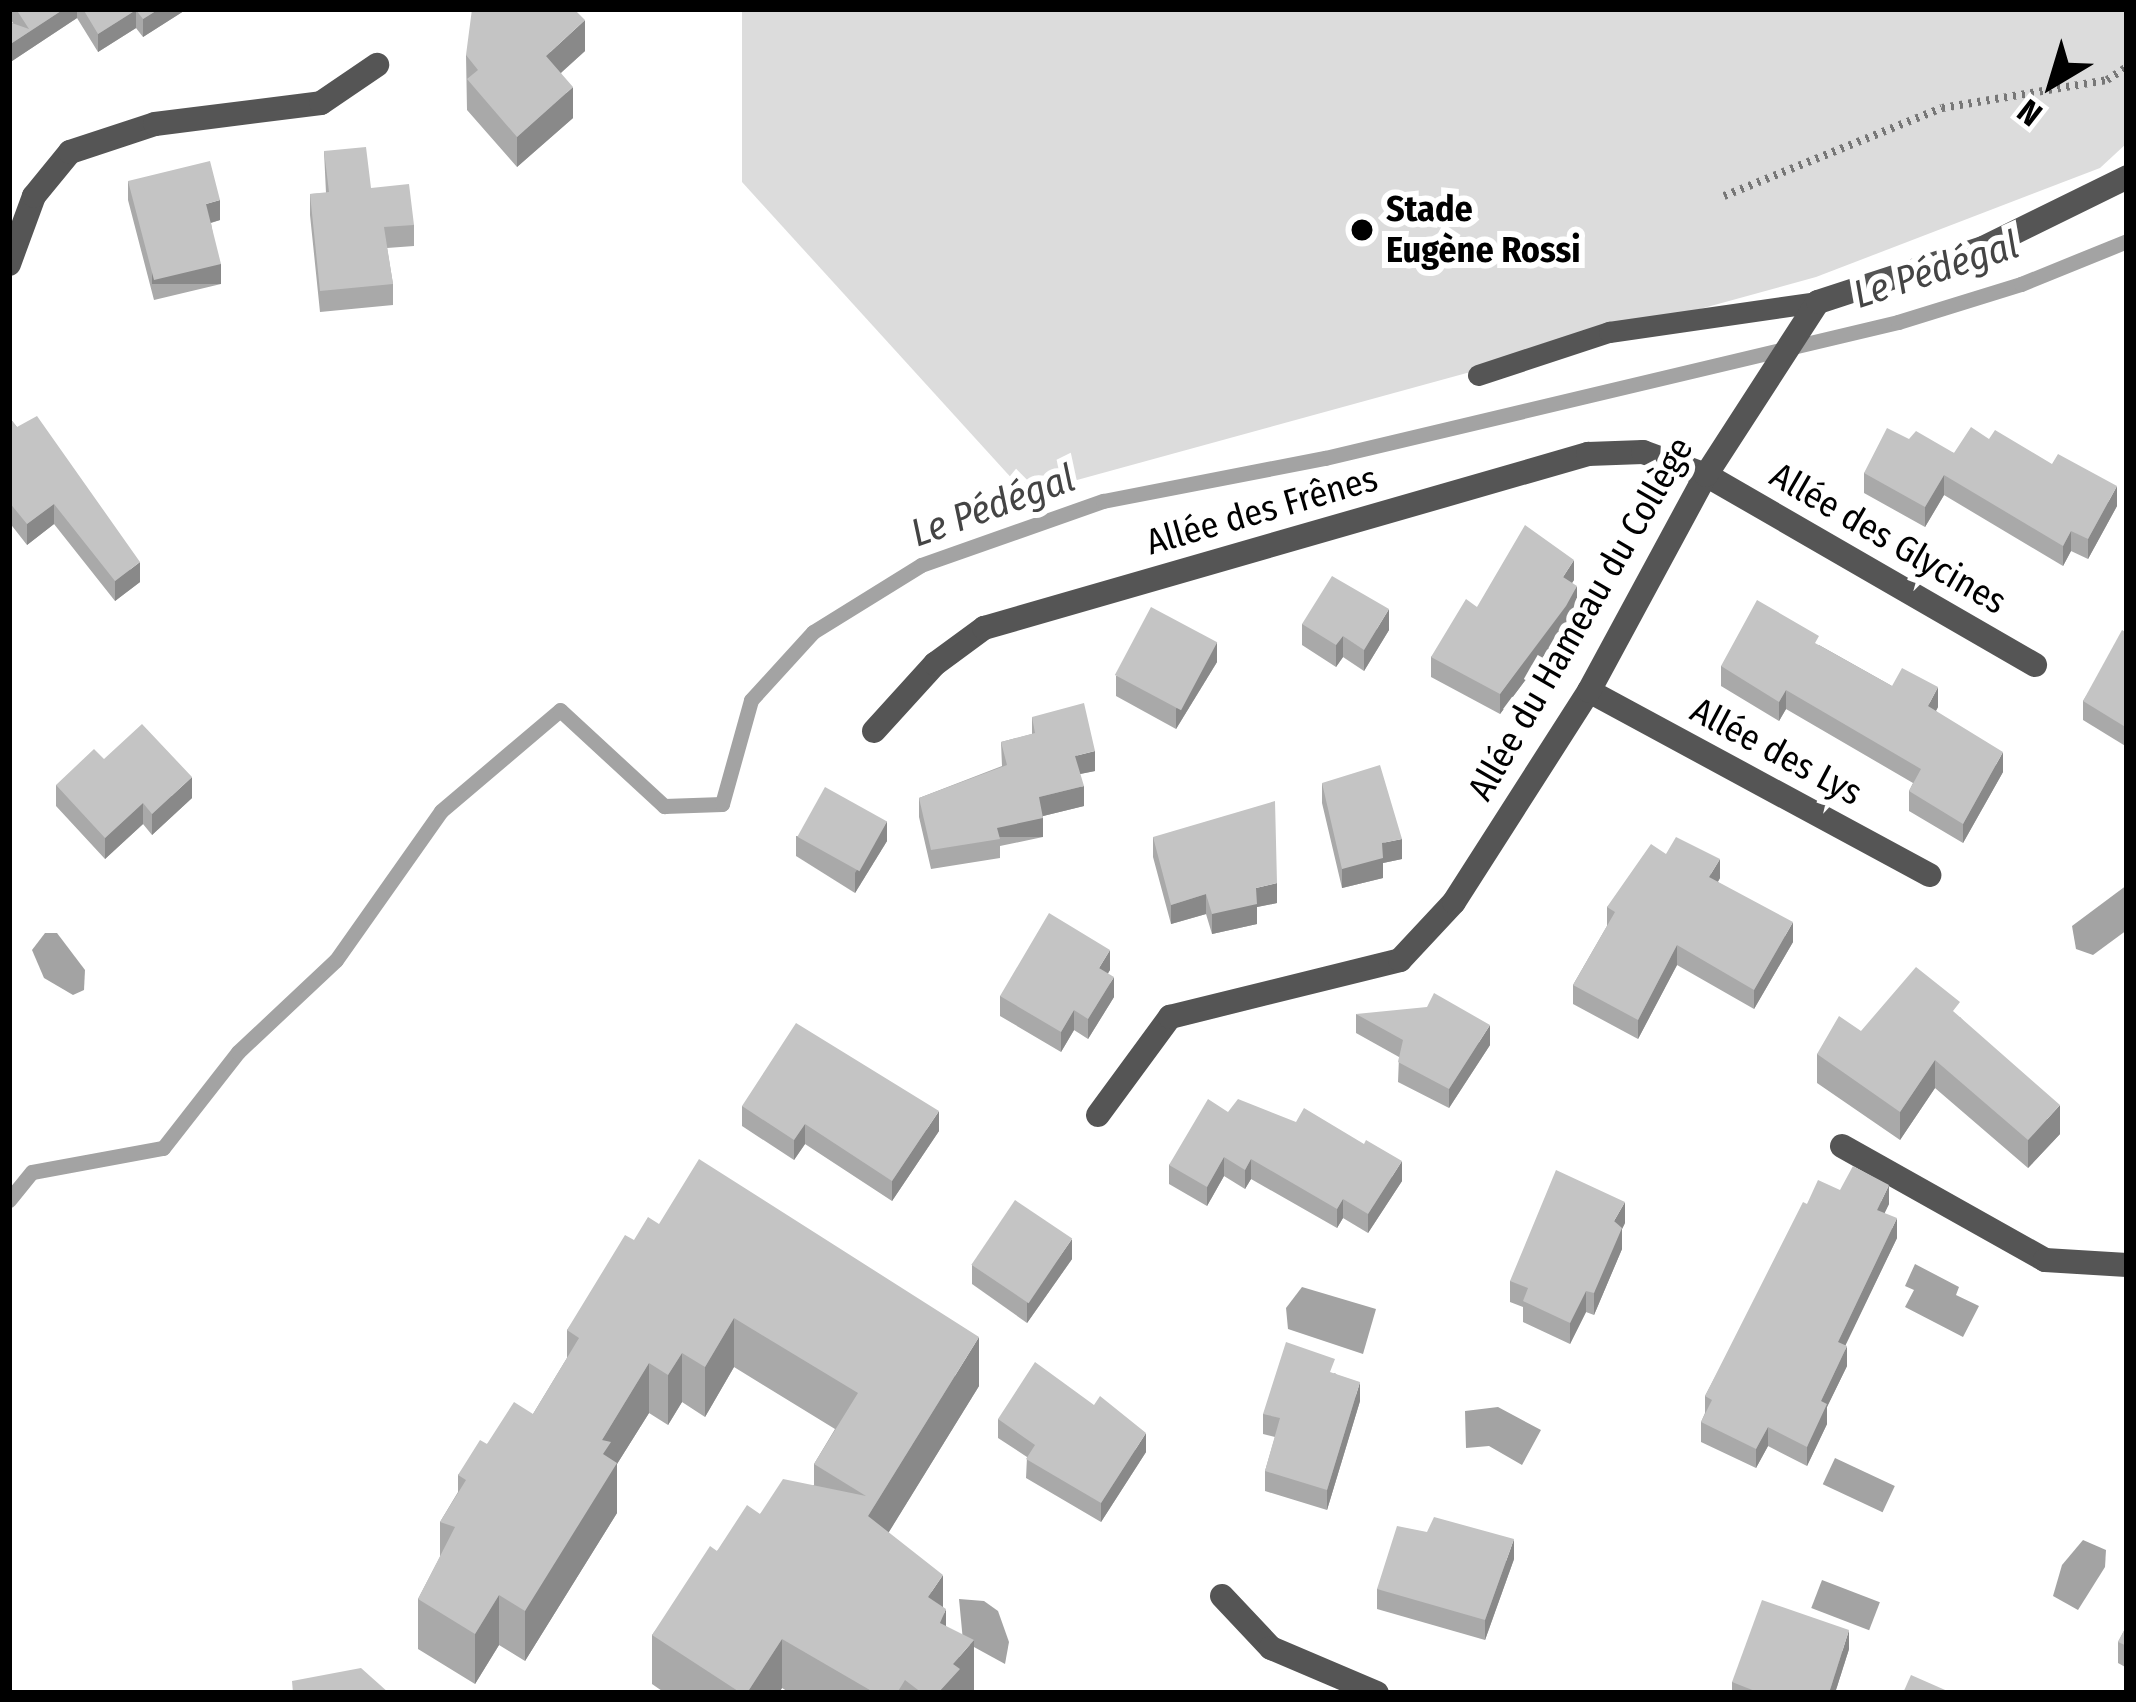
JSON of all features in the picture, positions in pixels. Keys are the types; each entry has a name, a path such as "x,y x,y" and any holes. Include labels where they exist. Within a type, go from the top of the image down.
{"street":[{"path":"9,263 34,196 70,152 154,124 321,103 377,65"},
{"path":"1818,302 1984,248 2127,177"},
{"name":"Allée du Hameau du Collège","path":"1098,1115 1170,1017 1400,959 1454,902 1589,692 1706,475 1818,302"},
{"name":"Allée des Frênes","path":"874,731 935,664 984,628 1588,454 1643,452 1706,475"},
{"name":"Allée des Glycines","path":"1706,475 2035,665"},
{"name":"Allée des Lys","path":"1589,692 1930,875"},
{"path":"1842,1146 2045,1260 2127,1264"},
{"path":"1222,1596 1271,1648 1377,1693"}],"lane":[{"path":"1478,375 1610,332 1818,302"}],"path":[{"path":"1724,196 1942,108 2107,80 2127,67"}],"shaded area":[{"name":"Stade Eugène Rossi","path":"742,9 2127,9 2127,143 2100,168 1816,277 1026,494 742,182"},
{"path":"2127,885 2127,930 2093,955 2076,949 2072,926"},
{"path":"45,933 57,933 85,970 84,990 73,995 44,978 32,950"},
{"path":"1915,1264 1959,1287 1956,1295 1979,1306 1963,1337 1905,1307 1914,1290 1905,1286"},
{"path":"1302,1287 1376,1309 1363,1354 1288,1329 1286,1308"},
{"path":"1498,1407 1541,1430 1522,1465 1489,1446 1466,1448 1465,1411"},
{"path":"1835,1458 1895,1486 1883,1512 1823,1484"},
{"path":"2083,1540 2106,1550 2105,1567 2078,1610 2053,1596 2062,1565"},
{"path":"1822,1580 1880,1602 1869,1630 1811,1608"},
{"path":"959,1599 984,1601 998,1611 1009,1642 1005,1664 963,1641"}],"building":[{"path":"16,9 64,9 9,45 9,22 29,29"},
{"path":"83,9 159,9 143,19 136,10 98,34"},
{"path":"472,9 574,9 585,20 546,56 573,87 517,137 467,79 478,70 466,55"},
{"path":"366,147 371,188 409,184 414,225 384,227 393,284 320,291 310,194 329,192 324,151"},
{"path":"210,161 220,200 206,204 221,264 154,280 128,181"},
{"path":"37,416 140,562 115,581 54,504 27,524 9,502 9,417 17,427"},
{"path":"1971,427 1989,439 1995,430 2052,464 2058,454 2117,486 2088,539 2071,531 2063,546 1944,475 1925,507 1864,473 1887,428 1909,439 1916,431 1954,453"},
{"path":"1525,525 1574,560 1563,577 1577,586 1500,694 1431,657 1466,599 1477,607"},
{"path":"1332,576 1389,609 1364,650 1343,636 1336,645 1302,624"},
{"path":"1757,600 1819,636 1815,643 1892,686 1902,668 1938,687 1928,706 2003,752 1963,824 1909,791 1921,769 1786,690 1779,702 1721,666"},
{"path":"1151,607 1217,642 1181,710 1115,675"},
{"path":"2122,630 2127,633 2127,728 2083,701"},
{"path":"1084,703 1095,751 1075,756 1084,786 1039,797 1043,818 997,828 1000,839 931,850 919,798 1007,765 1001,742 1035,733 1032,717"},
{"path":"142,724 192,777 152,814 143,803 105,838 56,785 94,749 104,759"},
{"path":"1380,765 1402,839 1382,843 1383,858 1342,869 1322,783"},
{"path":"825,787 887,821 859,871 797,837"},
{"path":"1275,801 1277,883 1256,888 1257,904 1212,914 1206,894 1171,905 1153,837"},
{"path":"1676,837 1720,859 1709,877 1793,922 1754,990 1677,945 1638,1020 1573,985 1615,912 1607,907 1651,844 1666,854"},
{"path":"1049,913 1110,950 1099,968 1114,977 1088,1019 1074,1010 1061,1032 1000,996"},
{"path":"1916,967 1960,1002 1953,1011 2060,1105 2028,1140 1935,1060 1900,1112 1817,1054 1839,1016 1861,1031"},
{"path":"1434,993 1490,1025 1449,1089 1398,1062 1403,1040 1356,1014 1427,1007"},
{"path":"796,1023 939,1111 892,1181 805,1124 794,1140 742,1106"},
{"path":"1208,1099 1228,1112 1238,1099 1296,1122 1304,1108 1402,1161 1368,1214 1343,1199 1337,1209 1251,1159 1245,1170 1224,1157 1207,1187 1169,1165"},
{"path":"699,1159 979,1337 868,1516 943,1575 928,1597 946,1609 940,1623 974,1640 953,1664 960,1669 938,1693 922,1693 905,1680 897,1693 875,1693 782,1639 747,1693 741,1693 652,1635 710,1546 717,1551 747,1505 760,1514 783,1479 866,1496 814,1464 858,1393 734,1318 705,1367 682,1353 668,1375 649,1363 602,1440 611,1442 603,1454 617,1463 525,1611 499,1595 475,1634 418,1599 455,1527 440,1522 466,1480 458,1475 480,1440 487,1444 514,1402 533,1414 579,1338 567,1330 625,1235 634,1240 648,1217 659,1224"},
{"path":"1853,1166 1889,1185 1877,1210 1897,1218 1838,1342 1847,1346 1821,1401 1827,1404 1807,1447 1768,1427 1756,1449 1701,1422 1712,1400 1705,1396 1803,1202 1807,1204 1818,1180 1840,1190"},
{"path":"1556,1170 1625,1202 1614,1221 1622,1228 1594,1293 1586,1291 1570,1323 1523,1301 1528,1288 1510,1281"},
{"path":"1015,1200 1072,1239 1029,1303 971,1265"},
{"path":"1286,1342 1335,1359 1330,1372 1360,1382 1327,1490 1265,1471 1280,1418 1263,1414"},
{"path":"1035,1362 1094,1405 1100,1396 1146,1433 1101,1503 1026,1459 1035,1445 998,1419"},
{"path":"1434,1517 1514,1539 1485,1620 1377,1589 1397,1526 1427,1532"},
{"path":"1762,1600 1849,1630 1829,1693 1760,1693 1732,1682"},
{"path":"2127,1625 2127,1646 2118,1642"},
{"path":"361,1668 389,1693 293,1693 292,1681"},
{"path":"1911,1675 1952,1693 1903,1693"}],"waterway":[{"name":"Le Pédégal","path":"9,1200 32,1172 163,1148 238,1052 336,960 441,811 560,710 664,806 722,804 751,700 813,632 921,565 1103,501 1325,458 1898,322 2021,284 2127,241"}],"place":[{"name":"Stade Eugène Rossi","path":"1362,230"}]}
